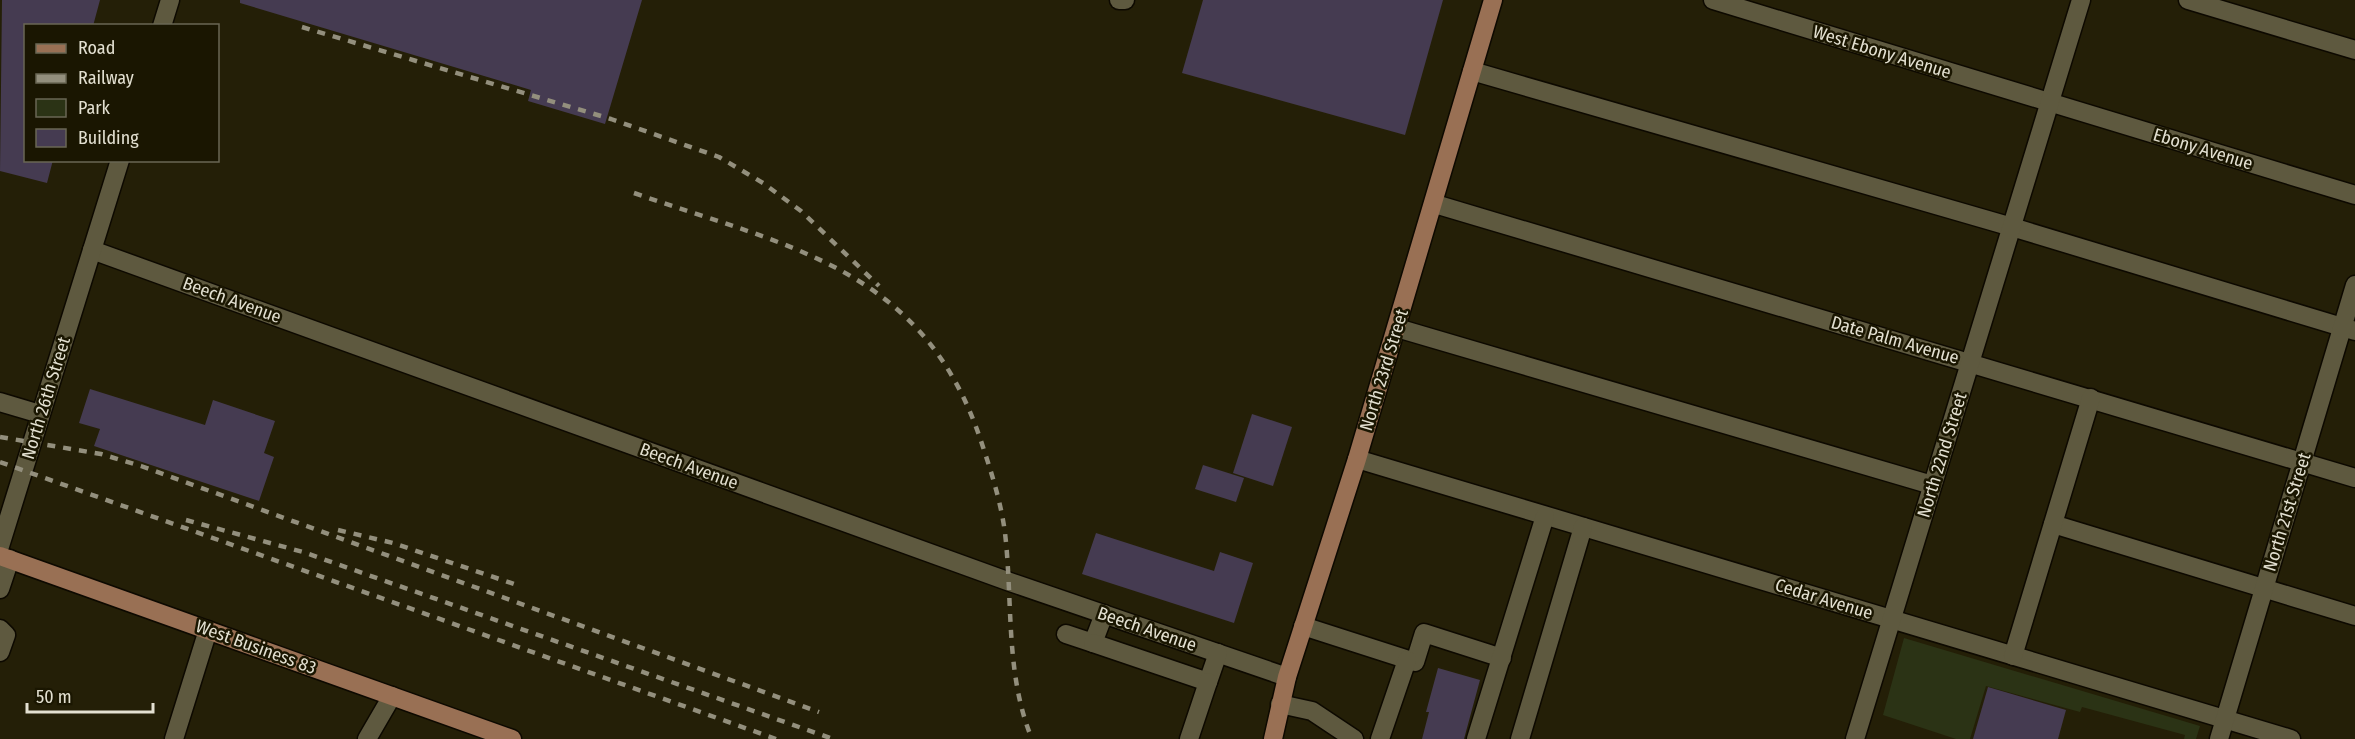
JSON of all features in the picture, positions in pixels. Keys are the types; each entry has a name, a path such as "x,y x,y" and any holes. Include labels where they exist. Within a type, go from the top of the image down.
{"main road":[{"name":"North 23rd Street","path":"1273,739 1287,677 1435,204 1493,0"},
{"name":"West Business 83","path":"3,554 512,739"}],"street":[{"path":"163,24 170,0"},
{"path":"1119,0 1125,0"},
{"name":"West Ebony Avenue","path":"1713,0 2050,104"},
{"name":"North 22nd Street","path":"1855,739 2081,0"},
{"path":"2188,0 2355,50"},
{"path":"1472,71 2349,329"},
{"name":"Ebony Avenue","path":"2050,104 2355,195"},
{"name":"North 26th Street","path":"0,589 3,554 40,414 119,162"},
{"name":"Date Palm Avenue","path":"1435,204 2355,478"},
{"name":"Beech Avenue","path":"92,250 1104,614 1287,677"},
{"name":"North 21st Street","path":"2219,739 2302,461 2349,329 2355,285"},
{"path":"1397,328 1932,485"},
{"path":"2013,656 2091,398"},
{"path":"0,402 40,414"},
{"name":"Cedar Avenue","path":"1357,459 2291,739"},
{"path":"1476,739 1545,516"},
{"path":"2053,524 2355,616"},
{"path":"1520,739 1583,527"},
{"path":"1093,643 1104,614"},
{"path":"1303,626 1415,662 1424,633 1502,658"},
{"path":"0,629 6,635 0,652"},
{"path":"174,739 208,630"},
{"path":"1066,634 1208,682"},
{"path":"1189,739 1218,653"},
{"path":"1380,739 1407,660"},
{"path":"367,739 392,696"},
{"path":"1280,704 1312,711 1354,739"}],"green space":[{"path":"1904,638 2200,726 2196,739 2184,739 2185,735 2082,707 2080,712 1986,686 1970,739 1956,739 1883,715"}],"building":[{"path":"2,0 100,0 94,24 24,24 24,162 52,162 47,183 0,171"},
{"path":"240,0 642,0 605,124 528,101 531,90 240,3"},
{"path":"1203,0 1443,0 1405,135 1182,73"},
{"path":"90,389 205,425 213,400 275,421 264,453 274,457 259,501 94,446 100,429 79,423"},
{"path":"1252,414 1292,427 1273,486 1233,473"},
{"path":"1203,465 1244,478 1236,502 1195,489"},
{"path":"1096,533 1214,571 1220,552 1253,563 1234,623 1082,574"},
{"path":"1438,668 1480,680 1464,739 1422,739 1429,712 1426,712"},
{"path":"1988,687 2066,710 2058,739 1973,739"}],"railway":[{"path":"302,27 611,119 719,157 763,183 801,211 879,286"},
{"path":"634,193 796,249 844,272 886,300 924,336 956,383 981,441 995,487 1005,533 1014,663 1023,714 1032,739"},
{"path":"0,437 101,454 141,466 819,712"},
{"path":"0,462 776,739"},
{"path":"186,520 303,552 833,739"},
{"path":"338,530 393,543 520,586"}]}
